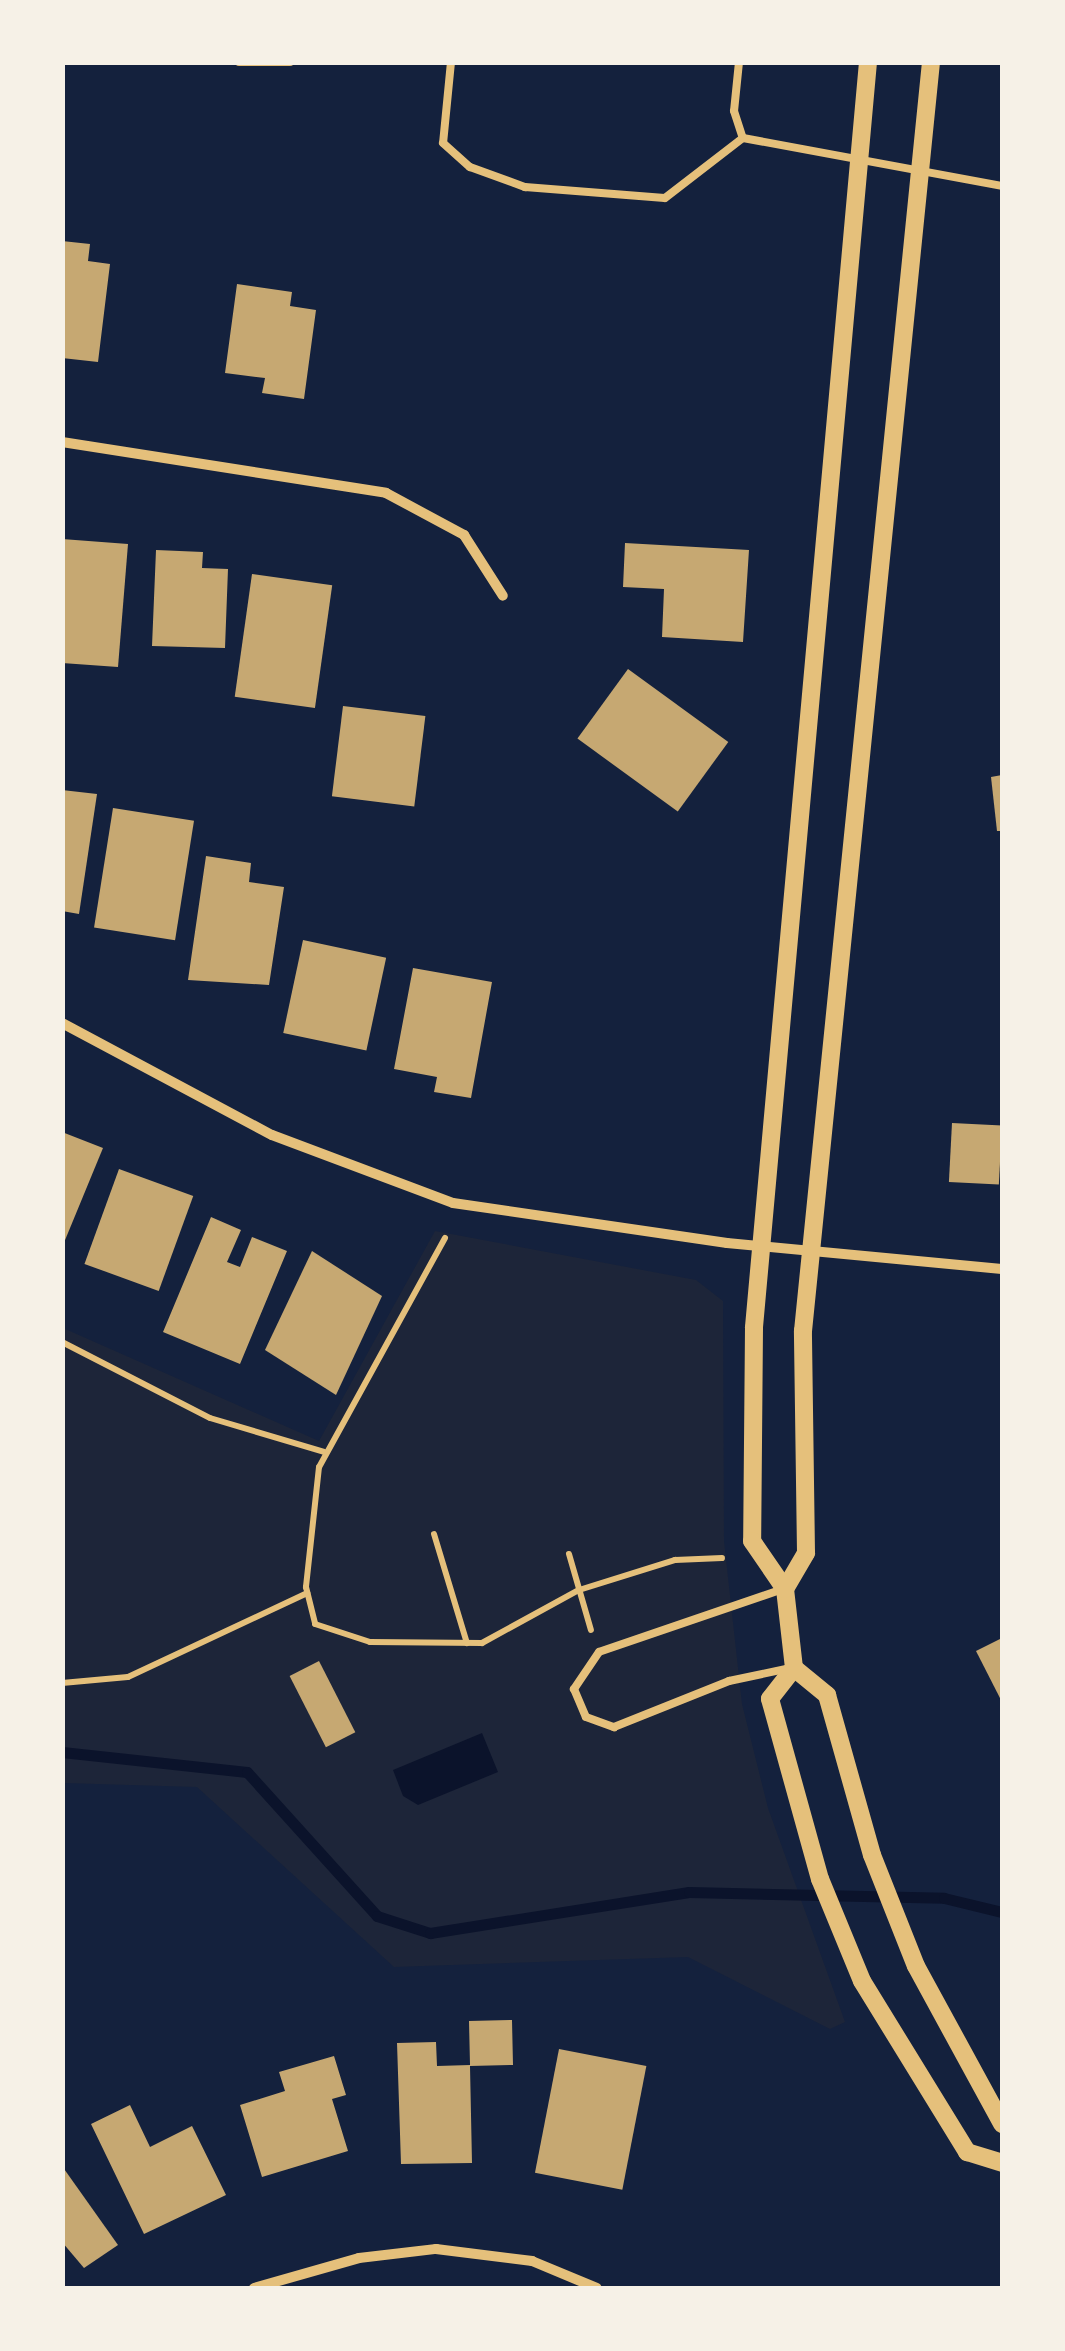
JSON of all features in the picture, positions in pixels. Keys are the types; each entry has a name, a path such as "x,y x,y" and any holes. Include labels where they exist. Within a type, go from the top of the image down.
{"street":[{"path":"868,62 862,161 802,726 748,1417 752,1542 785,1588 794,1668 827,1696 847,1776 916,1966 964,2061 1002,2124"},
{"path":"785,1588 806,1553 800,1400 931,62"},
{"path":"62,442 386,493 464,535 504,596"},
{"path":"62,1023 370,1178 454,1203 764,1247 1002,1269"},
{"path":"794,1668 770,1699 792,1792 862,1981 915,2075 967,2152 1002,2163"},
{"path":"254,2288 358,2258 436,2249 532,2261 596,2288"}],"lane":[{"path":"239,62 290,62"},
{"path":"451,62 443,143 470,168 525,187 665,198 743,138 1002,186"},
{"path":"739,62 734,112 743,138"},
{"path":"785,1588 599,1652 574,1689 586,1717 614,1727 729,1680 794,1668"}],"path":[{"path":"445,1238 324,1452 307,1594 314,1624 360,1640 494,1640 579,1590 675,1560 722,1558"},
{"path":"62,1342 210,1418 324,1452"},
{"path":"434,1534 467,1643"},
{"path":"569,1554 591,1630"},
{"path":"62,1683 128,1677 307,1594"}],"shaded area":[{"path":"435,1231 696,1280 723,1301 724,1541 742,1704 768,1808 845,2022 830,2029 688,1957 394,1967 197,1787 63,1783 63,1328 319,1441"},
{"path":"482,1733 498,1772 418,1805 403,1796 393,1770"}],"building":[{"path":"62,241 90,244 88,261 110,264 98,362 62,358"},
{"path":"237,284 292,292 290,306 316,310 304,399 262,393 265,378 225,373"},
{"path":"62,539 128,544 118,667 62,663"},
{"path":"625,543 749,550 743,642 662,637 664,589 623,587"},
{"path":"156,550 203,552 202,568 228,569 225,648 152,646"},
{"path":"252,574 332,585 315,708 235,697"},
{"path":"628,669 728,742 678,811 577,739"},
{"path":"343,706 425,716 414,806 332,796"},
{"path":"1002,775 1002,831 997,831 991,777"},
{"path":"62,790 97,794 79,914 62,911"},
{"path":"113,808 194,821 175,940 94,928"},
{"path":"206,856 251,863 249,882 284,887 269,985 188,980"},
{"path":"303,940 386,958 366,1051 283,1033"},
{"path":"413,968 492,982 471,1098 434,1092 437,1077 394,1069"},
{"path":"952,1123 1002,1126 999,1185 949,1182"},
{"path":"62,1132 103,1148 63,1245 62,1245"},
{"path":"119,1169 193,1196 159,1291 84,1264"},
{"path":"211,1217 241,1230 227,1262 240,1267 252,1237 287,1251 240,1364 163,1332"},
{"path":"312,1251 382,1296 336,1395 265,1350"},
{"path":"1002,1638 1002,1702 976,1651"},
{"path":"319,1661 355,1732 326,1747 290,1676"},
{"path":"512,2020 513,2065 470,2066 472,2163 401,2164 397,2043 436,2042 437,2066 470,2065 469,2021"},
{"path":"559,2049 646,2066 622,2190 535,2173"},
{"path":"334,2056 346,2095 332,2099 348,2151 262,2177 240,2105 285,2091 279,2072"},
{"path":"130,2105 150,2147 192,2126 226,2195 144,2234 91,2124"},
{"path":"62,2166 118,2245 84,2268 62,2242"}],"waterway":[{"path":"62,1752 247,1772 377,1916 430,1933 689,1892 944,1898 1002,1912"}]}
